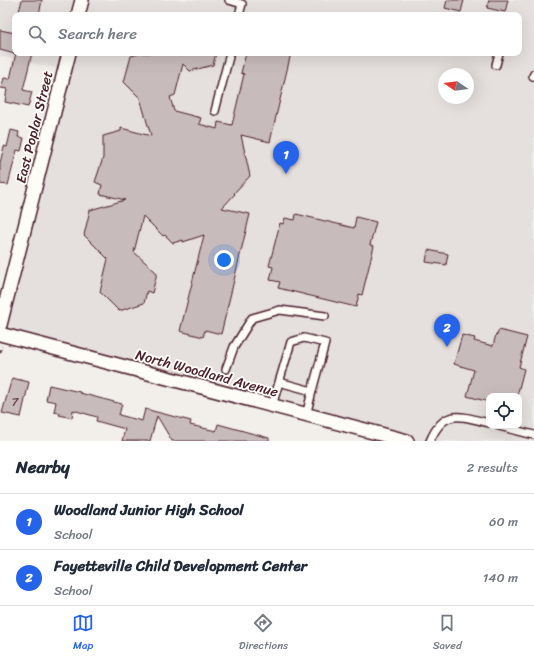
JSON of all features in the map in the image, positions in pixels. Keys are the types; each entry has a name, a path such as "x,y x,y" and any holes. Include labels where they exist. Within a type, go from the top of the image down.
{"street":[{"path":"79,12 82,0"},
{"name":"East Poplar Street","path":"0,325 68,56"},
{"name":"North Woodland Avenue","path":"0,334 306,416 407,441"}],"lane":[{"path":"229,0 242,4 240,12"},
{"path":"215,111 229,56"},
{"path":"496,65 498,56"},
{"path":"226,369 234,347 252,318 280,310 325,316"},
{"path":"272,406 291,342 304,338 326,343 306,416"},
{"path":"279,382 312,391"},
{"path":"430,441 436,428 450,417 458,416 486,422"},
{"path":"511,429 534,435"}],"shaded area":[{"path":"0,0 534,0 534,441 407,441 0,334 64,70 0,56"}],"building":[{"path":"22,0 42,0 40,12 19,12"},
{"path":"447,0 464,0 461,12 445,8"},
{"path":"489,0 508,0 505,12 487,8"},
{"path":"0,30 12,32 12,53 0,50"},
{"path":"15,56 31,56 23,90 32,92 28,107 5,102 7,89 1,88 4,78 10,79"},
{"path":"131,56 215,56 213,65 190,71 183,64 175,95 170,97 174,111 201,118 199,124 217,129 218,122 232,125 244,74 241,73 245,56 290,56 270,142 241,135 250,176 222,208 250,214 221,334 205,330 203,337 180,331 204,235 183,242 183,240 173,243 165,235 163,236 143,216 134,252 157,273 152,293 147,291 144,303 119,311 100,292 108,259 84,235 90,210 125,200 100,194 102,185 95,182 103,158 103,136 121,131 121,128 151,136 140,98 124,82"},
{"path":"11,130 19,132 18,137 24,138 21,151 17,150 8,185 0,184 0,163 4,146 7,147"},
{"path":"296,214 354,228 356,217 376,222 370,245 374,246 362,295 359,294 356,307 278,288 280,282 270,280 273,267 269,266 280,223 283,224 285,218 295,220"},
{"path":"428,250 448,254 446,265 426,262"},
{"path":"499,330 527,337 519,367 524,369 518,393 486,393 486,401 467,396 474,370 454,364 462,335 475,338 474,341 493,346 496,334 497,335"},
{"path":"12,378 29,382 21,417 2,413"},
{"path":"49,385 122,404 119,415 142,421 145,409 191,421 190,425 216,431 218,424 269,438 269,441 172,441 157,416 150,441 122,441 125,429 96,421 97,417 73,410 72,418 59,415 60,413 54,412 56,402 46,400"}],"place":[{"name":"Woodland Junior High School","path":"286,174"},
{"name":"Fayetteville Child Development Center","path":"447,347"}]}
